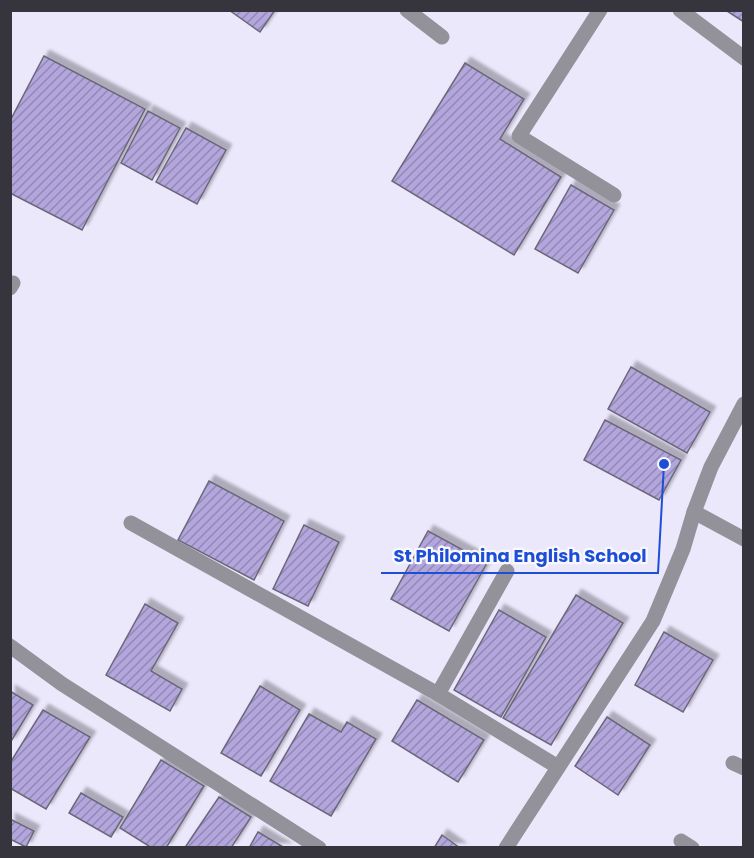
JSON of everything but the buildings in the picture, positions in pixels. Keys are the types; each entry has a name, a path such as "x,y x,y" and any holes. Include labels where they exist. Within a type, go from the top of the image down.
{"street":[{"path":"407,10 442,37"},
{"path":"600,10 519,136 614,195"},
{"path":"680,10 744,58"},
{"path":"506,848 653,621 683,549 711,467 744,404"},
{"path":"694,512 744,539"},
{"path":"131,523 438,694 558,767"},
{"path":"438,694 507,571"},
{"path":"10,646 62,684 319,848"}],"place":[{"name":"St Philomina English School","path":"664,464"}]}
